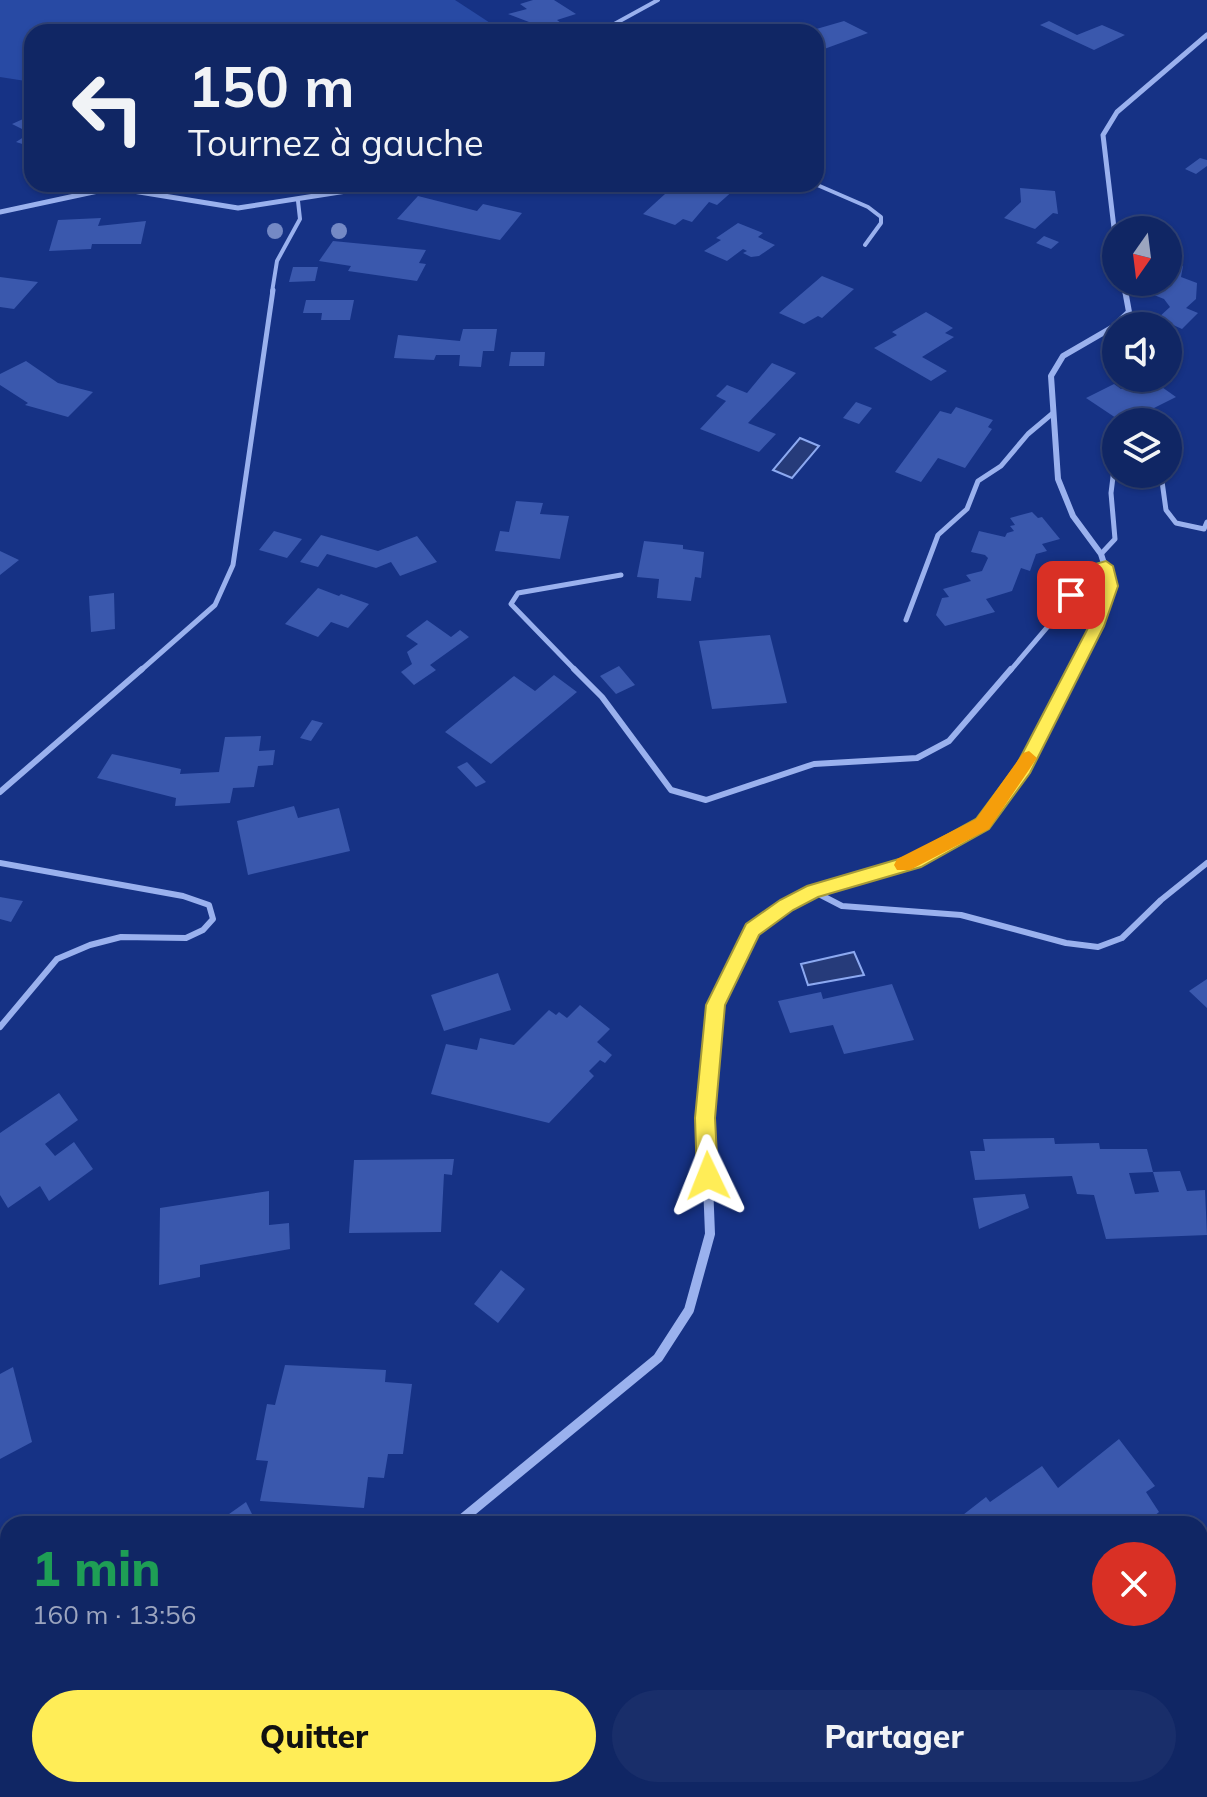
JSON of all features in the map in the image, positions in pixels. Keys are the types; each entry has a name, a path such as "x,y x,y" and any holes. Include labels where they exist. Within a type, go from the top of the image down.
{"street":[{"path":"1112,216 1104,149 1107,125 1207,35"},
{"path":"0,212 92,192"},
{"path":"139,192 238,208 347,192"},
{"path":"466,1516 658,1358 689,1310 710,1234 705,1118 716,1005 752,930 786,905 813,891 914,862 982,824 1024,768 1096,626 1111,586 1101,554 1073,516 1058,479 1051,376 1063,356 1113,327 1129,312 1126,296"}],"lane":[{"path":"614,24 658,0"},
{"path":"824,188 868,207 881,217 881,223 865,245"},
{"path":"0,792 215,605 233,565 277,261 300,219 298,201"},
{"path":"906,620 938,535 967,509 978,481 1001,466 1028,434 1053,413"},
{"path":"1101,554 1115,539 1112,488"},
{"path":"1163,488 1166,510 1176,523 1204,529 1207,522"},
{"path":"621,575 518,593 511,604 602,697 671,790 706,800 814,764 917,758 949,741 1061,611 1082,578 1090,571 1106,566"},
{"path":"0,863 183,896 209,905 213,919 203,930 186,938 121,937 90,945 57,959 0,1027"},
{"path":"813,891 842,906 961,915 1066,943 1098,947 1122,938 1161,900 1207,863"}],"shaded area":[{"path":"0,0 455,0 492,24 24,24 24,81 0,77"},
{"path":"800,438 819,446 792,478 773,470"},
{"path":"854,952 864,975 808,985 801,964"}],"building":[{"path":"533,0 554,0 576,14 557,20 562,24 534,24 508,14 527,9 520,4"},
{"path":"844,21 868,33 824,49 824,27"},
{"path":"1049,21 1077,35 1102,25 1125,35 1094,50 1040,25"},
{"path":"24,119 24,130 12,124"},
{"path":"1200,158 1207,160 1207,166 1196,174 1185,169"},
{"path":"1020,188 1055,191 1058,214 1053,213 1035,229 1004,218 1021,202"},
{"path":"667,192 732,192 717,205 709,202 692,222 683,219 675,225 643,214"},
{"path":"418,196 477,211 483,204 522,213 500,240 397,219"},
{"path":"101,218 98,226 146,221 141,244 92,244 91,249 49,251 58,220"},
{"path":"738,223 763,233 758,237 775,245 759,256 751,257 743,253 747,251 743,249 727,261 704,251 721,240 716,238"},
{"path":"1044,236 1059,242 1051,249 1036,243"},
{"path":"333,241 426,250 419,263 426,264 417,281 348,271 351,266 319,261"},
{"path":"293,267 318,267 315,281 289,282"},
{"path":"822,276 854,289 822,318 818,316 804,324 779,313"},
{"path":"0,277 38,282 14,309 0,307"},
{"path":"1182,277 1197,283 1196,299 1186,308 1198,313 1182,329 1182,312 1165,312 1170,307 1164,299 1156,296 1182,296"},
{"path":"306,300 354,300 350,320 321,320 322,313 303,313"},
{"path":"926,312 953,328 945,333 954,337 922,357 947,371 931,381 874,348 897,335 892,332"},
{"path":"463,329 497,329 494,351 483,351 481,367 459,366 460,355 436,355 434,360 394,358 398,335 460,341"},
{"path":"511,352 545,352 544,366 509,366"},
{"path":"26,361 58,383 93,392 68,417 25,405 28,403 0,385 0,374"},
{"path":"772,363 796,373 748,423 776,434 759,452 700,429 726,401 716,396 727,385 747,393"},
{"path":"1102,390 1169,392 1176,397 1154,408 1102,409 1086,398"},
{"path":"856,402 872,408 859,424 843,418"},
{"path":"956,407 993,420 988,427 992,429 965,468 938,458 921,482 895,472 940,411 951,414"},
{"path":"516,501 543,503 540,514 569,516 560,559 495,551 500,531 509,532"},
{"path":"1032,512 1038,518 1042,517 1060,539 1042,544 1047,551 1036,554 1030,571 1021,568 1012,591 986,599 995,612 945,626 936,615 942,598 949,597 943,589 971,581 966,575 982,571 988,558 971,552 979,531 1005,537 1014,531 1010,526 1015,525 1010,518"},
{"path":"274,531 302,539 287,558 259,550"},
{"path":"321,535 378,551 417,536 437,562 400,576 391,562 376,568 327,554 318,567 300,562"},
{"path":"644,541 683,545 683,549 704,552 701,578 695,577 691,601 657,598 659,579 637,577"},
{"path":"0,551 19,560 0,575"},
{"path":"318,588 369,604 348,628 331,622 318,637 285,624"},
{"path":"114,593 115,629 91,632 89,596"},
{"path":"427,620 451,637 460,630 469,637 430,665 436,670 414,685 401,672 412,664 407,652 418,644 406,636"},
{"path":"770,635 787,703 712,709 699,641"},
{"path":"619,666 635,685 616,694 600,676"},
{"path":"554,675 577,692 491,764 445,732 514,676 535,691"},
{"path":"312,720 323,723 311,741 300,738"},
{"path":"261,736 259,751 275,750 273,765 258,766 254,787 233,788 230,803 175,806 176,798 97,778 112,754 181,769 180,774 219,772 225,737"},
{"path":"467,762 486,782 476,787 457,767"},
{"path":"294,806 298,818 339,808 350,851 248,875 237,821"},
{"path":"0,897 23,901 11,922 0,919"},
{"path":"498,973 511,1010 444,1031 431,995"},
{"path":"1207,979 1207,1008 1189,991"},
{"path":"892,984 914,1040 844,1054 833,1025 790,1033 778,1001 821,992 823,999"},
{"path":"580,1005 610,1029 597,1042 612,1055 605,1063 600,1060 589,1071 594,1076 549,1123 431,1094 446,1044 477,1050 480,1038 514,1045 549,1010 567,1018"},
{"path":"59,1093 78,1120 45,1144 55,1156 74,1142 93,1169 49,1201 40,1186 8,1208 0,1195 0,1133"},
{"path":"1054,1138 1055,1144 1099,1143 1100,1149 1147,1149 1153,1172 1180,1171 1187,1191 1205,1190 1207,1235 1106,1239 1094,1195 1077,1194 1072,1176 975,1180 970,1151 985,1151 983,1139","holes":["1153,1172 1159,1192 1135,1194 1129,1173"]},
{"path":"454,1159 452,1175 444,1174 441,1232 349,1233 354,1160"},
{"path":"269,1191 269,1225 289,1223 290,1249 200,1265 200,1277 159,1285 160,1208"},
{"path":"1025,1194 1029,1208 979,1229 973,1198"},
{"path":"501,1270 525,1289 498,1323 474,1304"},
{"path":"285,1365 386,1370 385,1382 412,1384 403,1454 388,1454 384,1478 368,1477 364,1508 260,1501 268,1461 256,1460 267,1404 275,1405"},
{"path":"13,1367 32,1442 0,1459 0,1374"},
{"path":"1119,1439 1155,1486 1146,1492 1159,1512 1154,1516 962,1516 986,1497 990,1502 1042,1466 1058,1488"},
{"path":"246,1502 253,1516 226,1516"}],"slow traffic":[{"path":"903,865 914,862 982,824 1029,758"}],"route":[{"path":"708,1176 705,1118 716,1005 752,930 786,905 813,891 914,862 982,824 1024,768 1096,626 1111,586 1106,566 1090,571 1071,595"}]}
